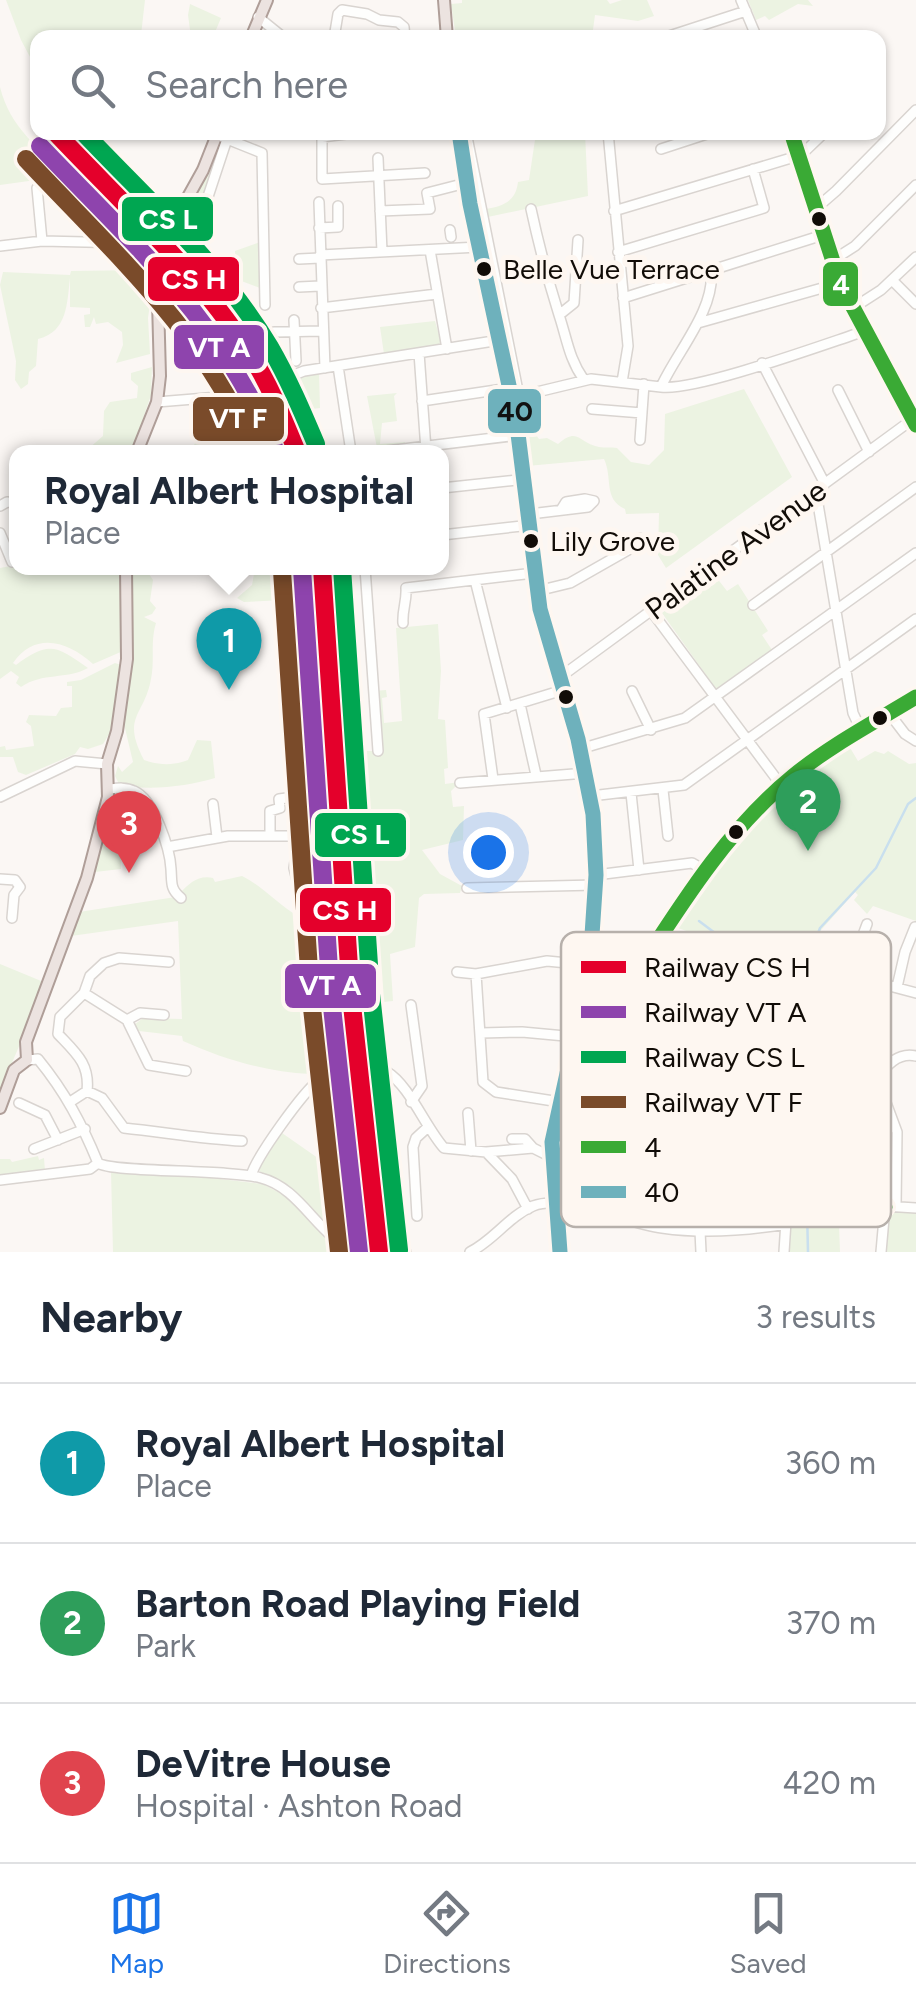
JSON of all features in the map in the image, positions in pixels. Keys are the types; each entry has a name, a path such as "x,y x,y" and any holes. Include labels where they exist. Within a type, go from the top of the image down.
{"main road":[{"path":"254,30 267,0"},
{"path":"444,0 447,30"},
{"path":"141,445 157,402 158,311 169,234 219,140"},
{"path":"463,140 466,183 514,394 537,591 591,796 596,880 591,932"},
{"path":"0,1108 10,1079 24,1069 33,1050 30,1034 87,878 110,788 108,764 117,732 127,659 126,575"},
{"path":"560,1252 551,1157 561,1098"}],"street":[{"path":"741,0 754,30"},
{"path":"335,30 342,10 402,23 404,30"},
{"path":"688,30 746,11"},
{"path":"258,18 274,30"},
{"path":"814,210 916,110"},
{"path":"198,248 196,236 220,140"},
{"path":"232,140 256,149 263,156 265,305"},
{"path":"326,140 317,142 322,179 425,173"},
{"path":"465,140 514,394"},
{"path":"609,140 628,346 622,382"},
{"path":"662,149 689,140"},
{"path":"793,140 840,283 914,422"},
{"path":"614,211 798,156 816,140"},
{"path":"378,158 382,252"},
{"path":"618,252 764,208 754,169"},
{"path":"380,211 430,209 427,193 466,183"},
{"path":"833,260 855,246 916,184"},
{"path":"38,188 42,241"},
{"path":"319,202 324,368"},
{"path":"319,228 338,227 338,206"},
{"path":"531,209 547,283 569,356 584,380"},
{"path":"623,298 822,234"},
{"path":"299,259 430,250 451,240 479,247"},
{"path":"559,315 574,302 578,240"},
{"path":"0,246 42,241 127,241"},
{"path":"430,250 447,348"},
{"path":"853,308 916,257"},
{"path":"661,386 698,323 711,270"},
{"path":"892,280 916,304"},
{"path":"698,323 840,283"},
{"path":"299,287 320,286"},
{"path":"320,308 438,294"},
{"path":"294,320 296,361"},
{"path":"274,332 321,330"},
{"path":"422,401 514,394 584,380 674,388 865,331"},
{"path":"157,402 244,394 304,371 500,340"},
{"path":"419,353 426,445"},
{"path":"762,363 825,484"},
{"path":"338,366 350,445"},
{"path":"222,397 216,380 246,372"},
{"path":"640,440 644,384"},
{"path":"838,390 868,452"},
{"path":"592,409 642,413"},
{"name":"Palatine Avenue","path":"493,779 484,714 520,704 561,684 652,612 914,422"},
{"path":"449,447 519,436"},
{"path":"449,487 526,479"},
{"path":"754,605 916,487"},
{"path":"816,492 854,713 862,730"},
{"path":"449,534 530,520 561,510"},
{"path":"537,591 570,583 642,542 639,538"},
{"path":"580,749 685,718 916,553"},
{"path":"403,622 402,614 408,604 403,588 534,573"},
{"path":"365,575 378,751"},
{"path":"435,575 436,584"},
{"path":"474,580 507,708"},
{"path":"652,612 782,785"},
{"path":"591,796 663,790 689,782 916,619"},
{"path":"632,691 651,730"},
{"path":"663,932 704,870 782,785 916,697"},
{"path":"520,704 536,775"},
{"path":"889,714 916,741"},
{"path":"0,797 74,762 108,764"},
{"path":"460,783 586,773"},
{"path":"110,788 129,789 140,795 167,846 172,888 181,898"},
{"path":"663,790 668,836"},
{"path":"631,793 639,870"},
{"path":"270,834 270,811 280,808 279,799 317,794"},
{"path":"212,804 217,837"},
{"path":"135,828 158,824"},
{"path":"167,846 217,837 270,834 297,840 294,868 299,888"},
{"path":"467,888 596,880 692,863 704,870"},
{"path":"0,879 15,880 20,887 14,895 12,918"},
{"path":"862,932 867,924"},
{"path":"897,987 915,928"},
{"path":"87,1091 87,1068 58,1034 60,1017 84,993 94,971 110,960 163,959"},
{"path":"457,972 476,974 548,961 561,962"},
{"path":"476,974 482,1076 486,1086 496,1092 560,1102"},
{"path":"891,986 916,993"},
{"path":"84,993 128,1020 145,1062 186,1070"},
{"path":"411,1004 422,1086 411,1102"},
{"path":"128,1020 140,1013 164,1015"},
{"path":"372,1016 372,1068"},
{"path":"482,1033 522,1032 561,1039"},
{"path":"891,1063 900,1056 916,1056"},
{"path":"27,1060 30,1068 51,1076 70,1102 98,1162 109,1168 251,1176 286,1190 345,1246 360,1252"},
{"path":"251,1176 256,1160 309,1090 321,1079 350,1070 372,1068 394,1077 444,1148 486,1152 533,1148"},
{"path":"70,1102 87,1091"},
{"path":"87,1091 102,1098 124,1128 235,1142"},
{"path":"19,1103 45,1115 58,1140"},
{"path":"468,1113 470,1151"},
{"path":"891,1116 897,1132 891,1207 916,1208"},
{"path":"417,1216 412,1147 428,1127"},
{"path":"37,1150 85,1128"},
{"path":"512,1139 525,1139 551,1157"},
{"path":"486,1152 512,1179 528,1209"},
{"path":"326,1229 334,1209 328,1165 346,1161"},
{"path":"0,1180 90,1170 98,1162"},
{"path":"470,1252 528,1209 561,1205"},
{"path":"655,1227 732,1232 766,1227"},
{"path":"784,1252 786,1227"},
{"path":"881,1252 887,1227"},
{"path":"700,1231 701,1252"},
{"path":"370,1252 406,1252"}],"green space":[{"path":"6,0 145,0 142,30 30,30 30,57"},
{"path":"607,0 610,4 647,0 654,16 638,21 595,15 593,30 455,30 451,4"},
{"path":"748,0 808,0 813,6 798,4 769,20 765,16 756,20"},
{"path":"190,4 221,18 216,30 190,30"},
{"path":"0,87 19,127 72,175 0,185"},
{"path":"535,140 585,140 588,196 483,218 485,209 508,202 518,182 529,180"},
{"path":"218,143 223,143 203,204 197,211 193,233 177,232"},
{"path":"78,177 157,255 148,318 150,354 116,363 123,345 122,332 108,322 96,324 94,317 90,327 85,327 84,315 90,314 90,308 70,307 70,278 61,323 38,339 36,366 29,372 28,384 21,389 15,380 16,361 0,285 3,272 70,275 71,271 144,270 147,250 123,232 115,218 104,216 100,220 98,208 90,207 90,200 85,200 80,188 76,190 75,211 70,218 63,181"},
{"path":"260,242 260,288 236,279 235,251"},
{"path":"435,321 441,342 437,346 384,354 380,327"},
{"path":"152,367 151,395 134,445 93,445 103,436 104,411 110,402 137,398 138,386 131,380 131,373"},
{"path":"319,373 320,408 312,409 319,445 302,445 282,392 276,386 301,374"},
{"path":"744,389 792,477 666,568 658,555 659,513 626,514 611,494 604,459 527,466 522,433 533,431 539,439 547,438 558,444 575,436 592,445 617,448 631,462 649,465 664,450 665,414"},
{"path":"265,390 285,445 194,445 203,434 207,406 224,406"},
{"path":"397,393 397,421 382,423 380,444 405,445 376,445 367,396"},
{"path":"9,566 9,575 121,575 123,651 93,664 63,645 41,643 31,646 13,663 53,649 88,668 38,679 21,687 16,683 19,677 11,671 0,679 0,568"},
{"path":"713,573 727,591 738,584 768,631 762,635 772,650 716,689 662,613"},
{"path":"129,575 150,575 153,580 150,601 156,608 144,617 156,623 153,665 148,692 134,725 137,745 144,760 171,764 188,760 197,740 211,741 215,778 154,788 119,784 115,776 118,766 122,772 133,762 124,724 132,659"},
{"path":"254,575 306,575 309,612 305,612 302,599 244,602 237,598 252,585"},
{"path":"326,575 334,575 338,655 332,653"},
{"path":"438,624 438,719 445,720 445,784 460,782 451,791 453,807 464,806 463,840 422,850 440,874 462,886 460,893 424,894 419,898 415,947 390,954 393,1001 365,1004 343,751 378,751 374,691 386,690 387,697 382,698 384,723 402,721 396,628"},
{"path":"115,663 121,665 113,728 103,744 88,749 80,747 75,754 26,775 18,772 13,757 0,757 0,747 5,746 6,750 34,746 31,726 26,722 29,715 56,716 61,708 72,707 72,686 67,686 67,682 81,680"},
{"path":"849,746 858,761 875,751 888,751 909,764 916,763 916,921 873,906 867,914 854,900 858,895 855,892 819,932 689,932 675,927 714,871 754,825"},
{"path":"102,839 120,840 121,869 95,872"},
{"path":"242,876 298,916 293,911 303,896 313,895 312,908 326,917 333,942 341,1066 337,1067 336,1057 331,1057 310,1074 277,1071 214,1053 183,1041 182,1036 139,1031 134,1025 143,1018 182,1019 178,921 71,936 79,912 182,896 180,893 187,886 203,878 213,878 215,882"},
{"path":"0,964 46,983 0,1091"},
{"path":"353,1074 372,1239 363,1243 365,1247 346,1241 332,1227 334,1223 341,1224 344,1217 361,1222 348,1154 343,1153 336,1075"},
{"path":"282,1133 325,1163 332,1212 325,1222 291,1188 261,1173 258,1167"},
{"path":"895,1134 891,1185 891,1135"},
{"path":"38,1156 39,1160 44,1158 45,1171 0,1175 0,1159 12,1162"},
{"path":"153,1171 263,1184 289,1198 345,1252 113,1252 111,1172"},
{"path":"891,1212 916,1212 916,1252 886,1252"},
{"path":"790,1227 839,1227 840,1252 789,1252"}],"waterway":[{"path":"819,932 876,868 908,804 916,798"},
{"path":"699,921 714,932"},
{"path":"807,1227 808,1252"}],"transit line":[{"path":"63,140 207,294 264,378 294,445"},
{"path":"91,140 182,235 251,317 283,371 316,444"},
{"name":"40","path":"460,140 470,204 516,418 540,609 578,739 593,814 596,875 592,932"},
{"name":"4","path":"794,140 840,283 916,425"},
{"path":"40,146 143,252 203,324 230,363 273,445"},
{"path":"26,159 123,261 183,332 234,409 251,445"},
{"path":"282,575 311,999 339,1252"},
{"path":"302,575 331,998 359,1252"},
{"path":"322,575 351,996 379,1252"},
{"path":"342,575 371,994 399,1250"},
{"name":"4","path":"664,932 726,844 769,797 822,754 916,697"},
{"name":"40","path":"560,1252 552,1142 561,1101"}],"place":[{"name":"Belle Vue Terrace","path":"484,269"},
{"name":"Lily Grove","path":"531,541"},
{"name":"Royal Albert Hospital","path":"229,690"},
{"name":"Barton Road Playing Field","path":"808,851"},
{"name":"DeVitre House","path":"129,873"}]}
